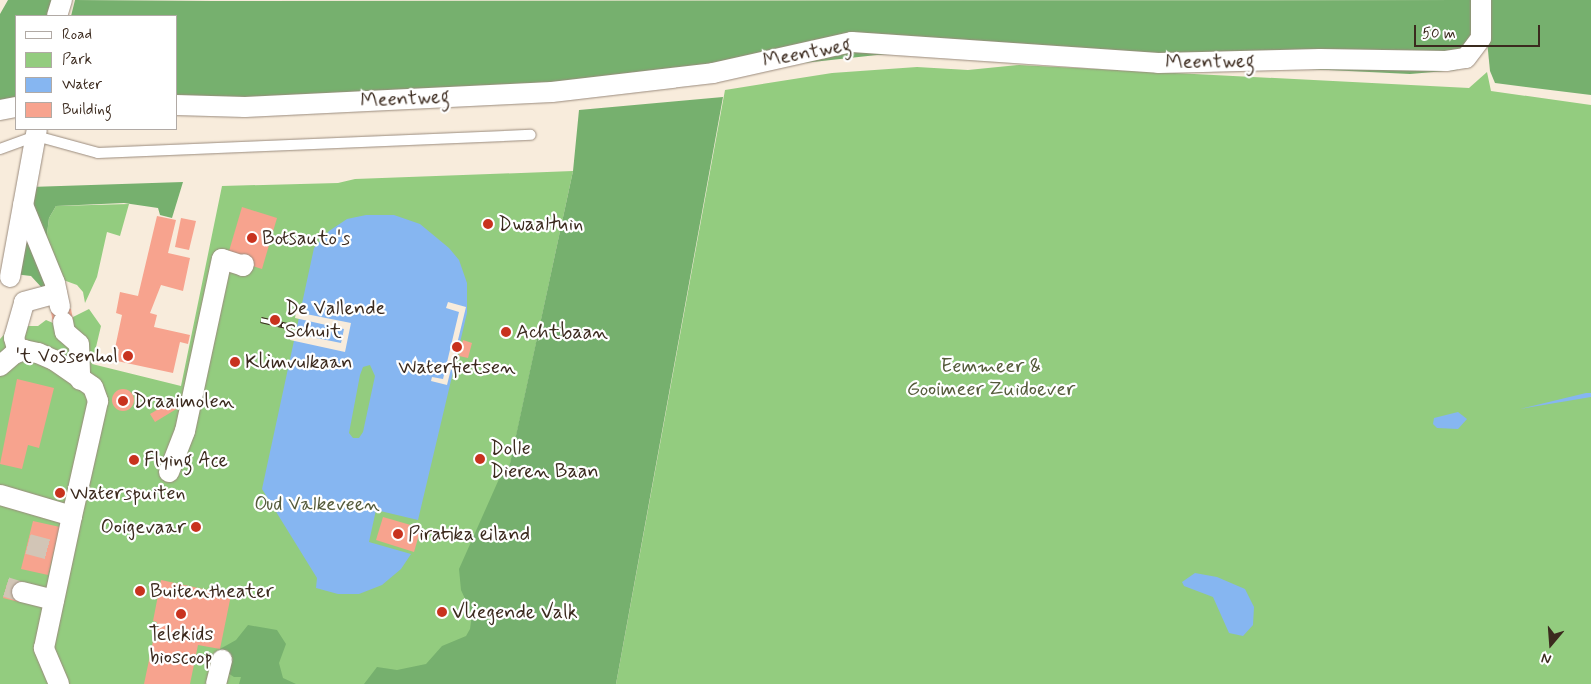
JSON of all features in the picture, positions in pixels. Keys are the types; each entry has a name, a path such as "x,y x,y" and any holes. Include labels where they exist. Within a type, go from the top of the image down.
{"street":[{"path":"57,15 62,0"},
{"name":"Meentweg","path":"178,105 246,107 552,92 713,73 852,42 1158,63 1320,59 1446,61 1466,58 1481,38 1481,0"},
{"path":"0,110 15,107"},
{"path":"10,277 36,133"},
{"path":"23,205 60,307 66,332 79,344 80,380"},
{"path":"169,472 192,404 222,259 244,266 244,264"},
{"path":"18,352 14,338 24,302 60,307"},
{"path":"0,366 18,352 31,352 54,360 80,380 93,387 98,401 44,648 55,681"},
{"path":"0,495 72,516"},
{"path":"22,592 54,600"},
{"path":"216,684 222,660"}],"lane":[{"path":"0,149 36,133 98,153 531,135"}],"green space":[{"path":"8,0 54,0 50,15 15,15 15,105 0,106 0,14"},
{"path":"75,0 1473,0 1469,60 1457,70 1410,74 1308,69 1008,47 877,55 713,73 178,104 178,15 71,15"},
{"path":"1483,0 1591,0 1591,95 1495,83 1490,71"},
{"name":"Eemmeer & Gooimeer Zuidoever","path":"1019,65 1469,88 1487,72 1491,91 1591,105 1591,684 616,684 725,90 832,73 917,67 968,70"},
{"path":"723,97 616,684 364,684 377,667 397,670 426,664 442,646 466,636 470,629 472,614 461,590 459,569 499,479 509,468 573,171 579,110"},
{"name":"Oud Valkeveen","path":"573,171 463,684 0,684 0,339 12,326 38,326 46,320 53,323 73,320 73,317 89,309 101,326 92,364 181,386 222,186 338,183 355,179"},
{"path":"183,182 172,218 160,215 158,208 124,203 56,206 49,218 46,242 48,286 43,289 31,276 14,274 30,187"},
{"path":"129,204 120,236 107,232 97,277 85,303 83,292 77,285 66,281 55,283 46,242 49,218 56,206"},
{"path":"248,625 277,630 286,644 279,663 283,678 296,684 239,684 241,677 234,677 217,666 220,649 236,640"}],"water":[{"path":"366,215 394,215 420,224 449,248 459,260 467,283 467,313 418,520 376,510 369,542 411,554 401,569 382,585 359,594 338,594 316,588 317,578 262,489 314,248 329,231 347,219","holes":["370,365 375,376 363,432 359,438 353,438 349,433 363,367"]},
{"path":"1591,393 1591,397 1520,409"},
{"path":"1458,412 1467,419 1458,429 1437,428 1433,424 1434,418"},
{"path":"1195,573 1217,577 1245,589 1254,607 1253,625 1243,636 1229,633 1213,597 1184,586 1182,582"}],"pier":[{"path":"448,302 466,307 457,344 460,345 459,350 456,349 447,385 431,381 432,377 443,379 459,312 446,308"},
{"path":"296,312 351,323 345,352 290,340 292,333 341,343 344,329 295,318"}],"building":[{"name":"Botsauto's","path":"242,207 277,218 262,269 227,258"},
{"path":"157,216 176,220 168,253 190,258 183,291 161,285 150,313 157,315 154,327 190,335 188,344 180,342 173,373 117,361 119,349 115,348 122,315 116,313 120,292 138,296"},
{"path":"181,218 196,221 189,250 175,247"},
{"path":"65,305 71,309 73,320 53,323 51,312 56,307"},
{"path":"463,340 472,343 468,358 459,356"},
{"path":"17,379 54,388 39,448 28,445 22,469 0,464"},
{"name":"Draaimolen","path":"123,389 131,392 134,400 131,408 123,411 115,408 112,400 115,392"},
{"path":"174,400 178,408 155,422 150,414"},
{"name":"Piratika eiland","path":"383,517 421,528 414,552 376,540"},
{"path":"33,521 60,527 48,575 21,569"},
{"path":"161,580 231,595 220,649 198,645 190,684 144,684 157,622 153,621"},
{"path":"7,584 23,588 19,602 3,598"}],"tunnel":[{"path":"28,544 54,551"},
{"path":"6,587 22,592"}],"railway":[{"path":"261,320 291,327"}],"place":[{"name":"Dwaaltuin","path":"488,224"},
{"name":"Botsauto's","path":"252,238"},
{"name":"De Vallende Schuit","path":"275,320"},
{"name":"Achtbaan","path":"506,332"},
{"name":"Waterfietsen","path":"457,347"},
{"name":"'t Vossenhol","path":"128,356"},
{"name":"Klimvulkaan","path":"235,362"},
{"name":"Draaimolen","path":"123,401"},
{"name":"Dolle Dieren Baan","path":"480,459"},
{"name":"Flying Ace","path":"134,460"},
{"name":"Waterspuiten","path":"60,493"},
{"name":"Ooigevaar","path":"196,527"},
{"name":"Piratika eiland","path":"398,534"},
{"name":"Buitentheater","path":"140,591"},
{"name":"Vliegende Valk","path":"442,612"},
{"name":"Telekids bioscoop","path":"181,614"}]}
